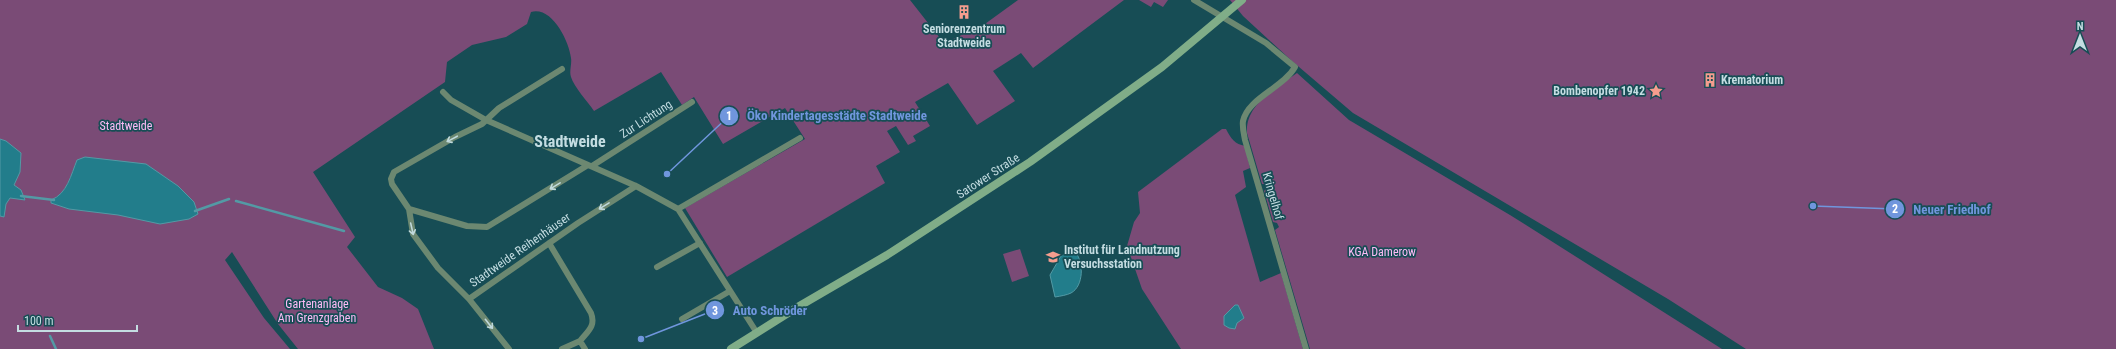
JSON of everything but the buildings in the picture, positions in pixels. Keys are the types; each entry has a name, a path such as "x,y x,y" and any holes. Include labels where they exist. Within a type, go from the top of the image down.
{"main road":[{"name":"Satower Straße","path":"731,349 887,255 1030,162 1162,67 1242,0"}],"street":[{"path":"1194,0 1222,16"},
{"name":"Kringelhof","path":"1222,16 1266,43 1295,67 1285,81 1254,104 1244,120 1243,126 1245,140 1306,349"},
{"name":"Stadtweide Reihenhäuser","path":"562,69 499,108 486,120 394,172 391,178 392,184 409,209 412,234 438,268 469,299 549,243 636,186"},
{"path":"443,92 451,100 486,120 636,186 678,209 757,333"},
{"name":"Zur Lichtung","path":"590,166 692,102"},
{"path":"678,209 800,138"},
{"path":"409,209 467,226 487,227 590,166"},
{"path":"549,243 592,313 594,321 580,341 562,349"},
{"path":"657,267 700,243"},
{"path":"682,319 730,291"},
{"path":"469,299 509,349"},
{"path":"580,341 585,349"}],"green space":[{"name":"Stadtweide","path":"0,0 910,0 943,42 978,29 1018,0 1124,0 1033,68 1021,53 993,71 1015,101 977,125 948,83 915,102 930,126 913,136 916,141 908,145 896,126 887,131 900,152 876,166 885,183 727,277 685,208 805,139 785,108 723,144 694,97 682,105 661,72 594,111 578,90 570,75 570,51 558,26 546,14 531,12 527,24 506,37 472,45 447,62 445,82 313,172 355,237 347,247 378,287 402,298 418,309 434,349 298,349 278,324 232,252 225,260 264,318 290,349 0,349"},
{"path":"1139,0 1168,0 1163,7 1154,2 1151,7"},
{"path":"1230,0 2116,0 2116,349 1746,349 1668,299 1353,113 1292,61 1243,16"},
{"name":"KGA Damerow","path":"1297,73 1349,120 1510,215 1722,349 1310,349 1275,230 1279,227 1277,223 1273,222 1264,191 1266,189 1265,184 1262,184 1247,133 1251,114 1257,105 1272,91"},
{"path":"1222,129 1226,129 1236,142 1245,146 1250,168 1243,171 1246,187 1235,195 1260,282 1281,273 1303,349 1181,349 1142,289 1127,246 1134,222 1140,213 1138,192"},
{"path":"1020,249 1029,276 1012,282 1003,254"}],"water":[{"path":"0,139 6,141 21,153 20,172 14,185 21,190 25,200 10,198 6,204 4,217 0,216"},
{"path":"85,157 146,164 178,186 194,202 198,214 189,219 160,224 118,215 69,209 51,203 51,200 65,189 77,160"},
{"path":"1068,252 1075,252 1078,256 1081,267 1080,279 1075,290 1071,293 1055,297 1050,275 1061,256"},
{"path":"1235,305 1238,305 1244,318 1237,323 1235,329 1224,325 1224,316"}],"waterway":[{"path":"21,196 54,200"},
{"path":"195,211 229,199"},
{"path":"236,201 344,231"},
{"path":"50,336 56,349"}],"place":[{"name":"Seniorenzentrum Stadtweide","path":"964,12"},
{"name":"Krematorium","path":"1710,80"},
{"name":"Bombenopfer 1942","path":"1656,91"},
{"name":"Öko Kindertagesstädte Stadtweide","path":"667,174"},
{"name":"Neuer Friedhof","path":"1813,206"},
{"name":"Institut für Landnutzung Versuchsstation","path":"1053,257"},
{"name":"Auto Schröder","path":"641,339"}],"district":[{"name":"Stadtweide","path":"570,141"}],"park label":[{"name":"Gartenanlage Am Grenzgraben","path":"317,311"}]}
